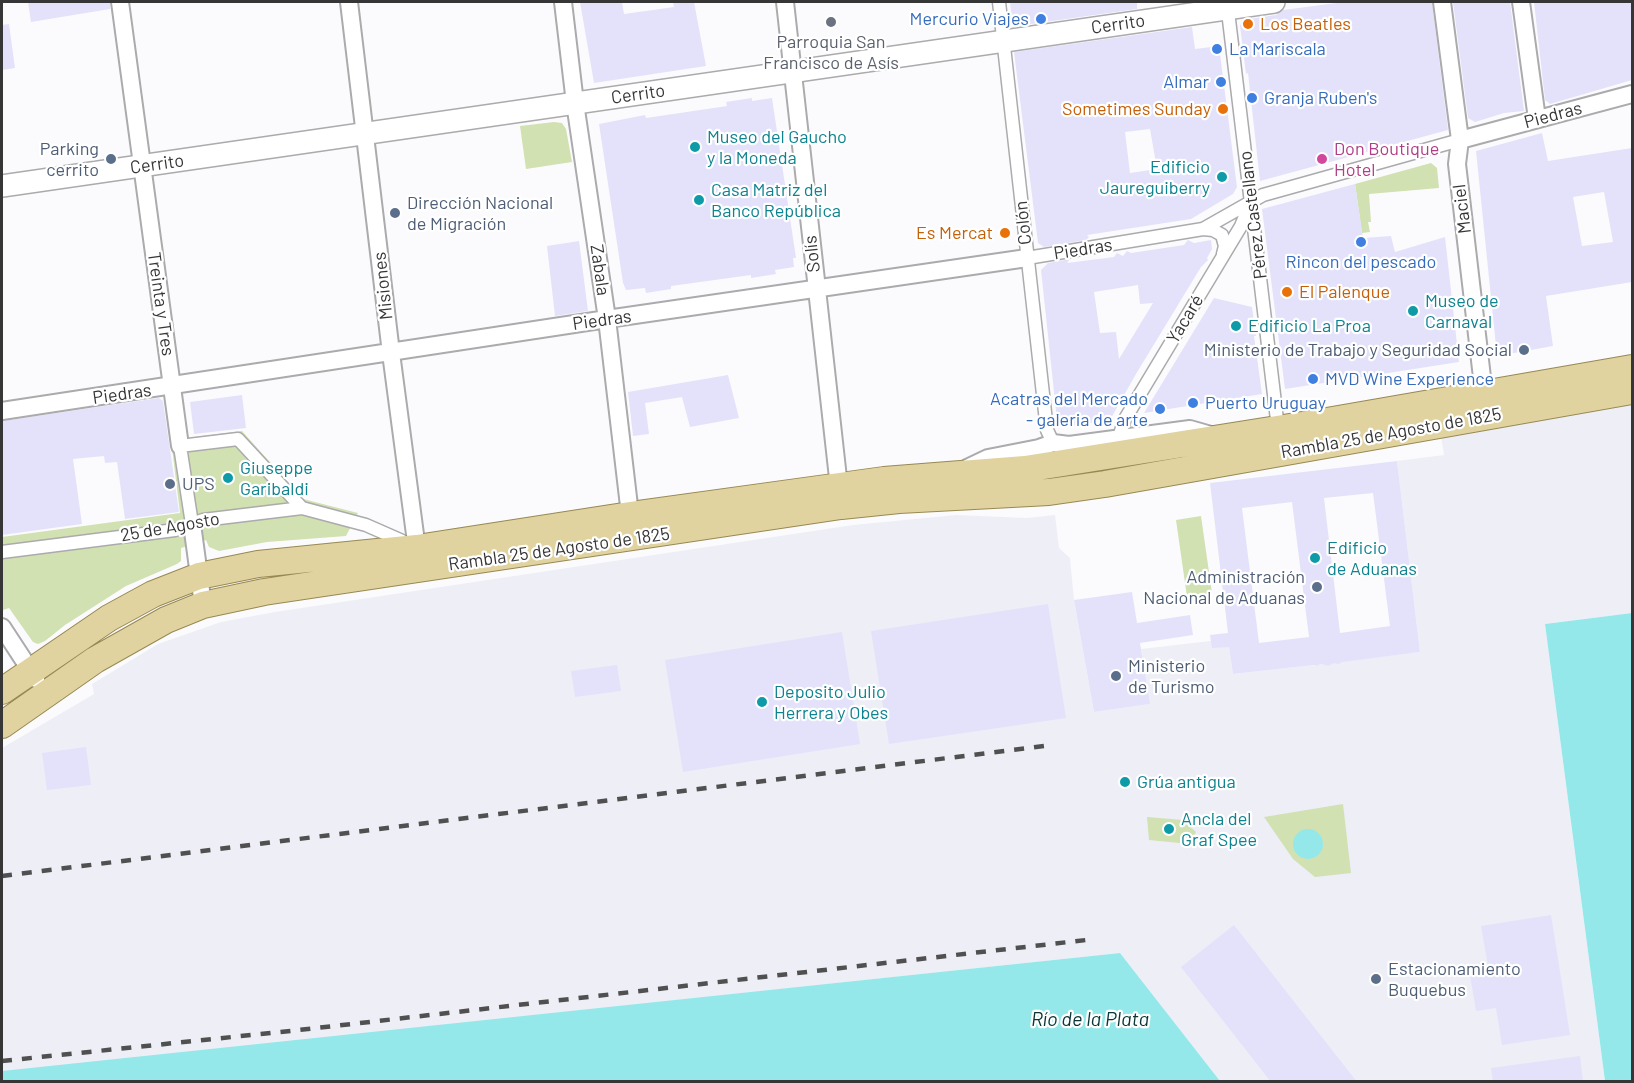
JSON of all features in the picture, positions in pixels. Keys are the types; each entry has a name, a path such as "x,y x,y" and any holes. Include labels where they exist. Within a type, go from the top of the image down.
{"main road":[{"name":"Rambla 25 de Agosto de 1825","path":"840,496 899,500 1049,492 1150,475 1485,406 1632,368"},
{"name":"Rambla 25 de Agosto de 1825","path":"2,724 95,660 166,620 203,605 419,559 840,496 884,480 1025,469 1120,445 1219,437 1322,422 1632,391"},
{"name":"Rambla 25 de Agosto de 1825","path":"2,691 109,618 153,594 199,576 258,564 419,559"}],"street":[{"name":"Treinta y Tres","path":"120,2 203,605"},
{"name":"Misiones","path":"349,2 391,353 419,559"},
{"name":"Zabala","path":"563,2 575,103 608,319 631,527"},
{"name":"Solís","path":"785,2 840,496"},
{"name":"Colón","path":"999,2 1047,430 1053,443"},
{"name":"Cerrito","path":"2,186 792,72 1228,5 1274,2"},
{"name":"Maciel","path":"1442,2 1460,140 1457,164 1485,406"},
{"path":"1521,2 1537,119"},
{"name":"Pérez Castellano","path":"1228,5 1278,428"},
{"name":"Piedras","path":"2,411 1203,230 1263,195 1632,94"},
{"name":"Yacaré","path":"1120,445 1125,419 1241,226 1251,200"},
{"path":"1203,230 1213,230 1222,235 1226,246 1221,259"},
{"name":"Rambla 25 de Agosto de 1825","path":"1150,475 1157,465 1169,458 1305,430 1322,422"},
{"path":"180,446 238,440 302,508"},
{"name":"Rambla 25 de Agosto de 1825","path":"953,476 988,458 1053,443 1120,445"},
{"path":"1120,445 1150,475"},
{"name":"25 de Agosto","path":"2,552 175,530 203,520 302,508 366,525 419,559"},
{"path":"2,627 30,672 47,694"}],"shaded area":[{"path":"1632,404 1632,613 1545,624 1605,1081 1220,1081 1120,953 2,1072 2,748 94,694 92,684 158,644 221,622 275,612 853,525 956,515 1027,518 1055,515 1059,548 1070,558 1074,600 1094,712 1149,704 1141,649 1228,639 1233,674 1321,664 1328,666 1334,662 1420,652 1397,461 1444,455 1441,436"}],"green space":[{"path":"562,123 566,129 572,162 526,169 520,126"},
{"path":"1431,163 1437,168 1439,188 1369,194 1370,232 1362,233 1355,184"},
{"path":"242,431 303,499 358,513 346,536 267,542 219,551 209,547 206,540 181,548 181,561 177,564 126,586 38,644 33,642 9,608 3,610 2,537 180,513 171,440"},
{"path":"1201,516 1212,593 1187,597 1176,520"},
{"path":"1343,804 1351,873 1315,877 1293,859 1264,817"},
{"path":"1147,817 1183,820 1196,832 1190,844 1149,840"}],"water":[{"path":"1632,613 1632,1081 1605,1081 1545,624"},
{"path":"1308,829 1319,833 1323,844 1319,855 1308,859 1297,855 1293,844 1297,833"},
{"name":"Río de la Plata","path":"1120,953 1220,1081 2,1081 2,1071"}],"building":[{"path":"28,2 110,2 110,9 31,22"},
{"path":"580,2 622,2 624,14 674,7 673,2 694,2 706,66 594,83"},
{"path":"1010,2 1137,2 1137,9 1017,26 1012,22"},
{"path":"1344,2 1432,2 1448,130 1260,181 1248,73 1246,74 1240,26 1242,20 1276,15 1283,10"},
{"path":"1453,2 1510,2 1524,111 1504,113 1475,122 1468,118"},
{"path":"1534,2 1632,2 1632,80 1550,104 1545,100"},
{"path":"9,24 15,68 2,70 2,25"},
{"path":"1192,27 1195,49 1219,46 1237,187 1233,194 1191,219 1087,235 1089,237 1086,240 1044,247 1038,243 1014,52","holes":["1150,129 1157,169 1130,173 1125,132"]},
{"name":"Casa Matriz del Banco República","path":"752,98 752,101 772,98 796,258 793,258 794,267 775,270 776,274 751,278 751,275 671,286 671,289 646,293 645,288 626,290 623,283 599,124 645,115 646,118 727,106 726,102"},
{"path":"1542,133 1548,161 1632,148 1632,282 1546,296 1553,346 1497,356 1476,151","holes":["1604,192 1613,242 1582,246 1573,197"]},
{"path":"1355,184 1363,238 1391,236 1395,252 1445,237 1459,362 1285,389 1262,209"},
{"path":"1188,240 1194,243 1211,240 1212,249 1208,260 1201,267 1110,420 1065,427 1060,425 1057,420 1041,270 1048,263 1070,259 1067,263 1114,257 1117,253 1123,256 1127,251 1131,253 1184,245","holes":["1138,285 1140,304 1153,303 1119,359 1116,332 1100,333 1094,292"]},
{"path":"579,241 588,311 555,316 547,246"},
{"path":"1214,298 1252,307 1262,394 1144,413"},
{"path":"728,375 739,418 690,427 682,397 645,403 649,434 633,436 628,392"},
{"path":"242,395 246,428 194,434 190,402"},
{"path":"159,398 163,401 179,512 125,519 117,462 105,463 104,456 73,459 82,524 2,535 2,421"},
{"name":"Edificio de Aduanas","path":"1397,461 1420,652 1334,663 1328,666 1321,664 1233,674 1229,647 1212,648 1210,635 1228,633 1210,483","holes":["1373,493 1390,626 1340,633 1324,498","1292,502 1309,637 1259,643 1242,508"]},
{"name":"Ministerio de Turismo","path":"1132,592 1137,623 1190,615 1193,635 1140,643 1150,704 1094,712 1074,600"},
{"path":"1048,604 1066,718 889,744 871,631"},
{"name":"Deposito Julio Herrera y Obes","path":"842,632 860,744 683,772 665,660"},
{"path":"617,665 621,691 575,697 571,671"},
{"path":"86,747 91,785 47,790 42,753"},
{"path":"1551,915 1570,1035 1502,1045 1496,1008 1476,1011 1469,969 1488,966 1481,926"},
{"path":"1234,925 1357,1082 1271,1082 1181,967"},
{"path":"1580,1056 1583,1082 1493,1082 1491,1068"}],"railway":[{"path":"2,876 1044,746"},
{"path":"2,1061 299,1030 1095,939"}],"place":[{"name":"Mercurio Viajes","path":"1041,19"},
{"name":"Parroquia San Francisco de Asís","path":"831,22"},
{"name":"Los Beatles","path":"1248,24"},
{"name":"La Mariscala","path":"1217,49"},
{"name":"Almar","path":"1221,82"},
{"name":"Granja Ruben's","path":"1252,98"},
{"name":"Sometimes Sunday","path":"1223,109"},
{"name":"Museo del Gaucho y la Moneda","path":"695,147"},
{"name":"Parking cerrito","path":"111,159"},
{"name":"Don Boutique Hotel","path":"1322,159"},
{"name":"Edificio Jaureguiberry","path":"1222,177"},
{"name":"Casa Matriz del Banco República","path":"699,200"},
{"name":"Dirección Nacional de Migración","path":"395,213"},
{"name":"Es Mercat","path":"1005,233"},
{"name":"Rincon del pescado","path":"1361,242"},
{"name":"El Palenque","path":"1287,292"},
{"name":"Museo de Carnaval","path":"1413,311"},
{"name":"Edificio La Proa","path":"1236,326"},
{"name":"Ministerio de Trabajo y Seguridad Social","path":"1524,350"},
{"name":"MVD Wine Experience","path":"1313,379"},
{"name":"Puerto Uruguay","path":"1193,403"},
{"name":"Acatras del Mercado - galeria de arte","path":"1160,409"},
{"name":"Giuseppe Garibaldi","path":"228,478"},
{"name":"UPS","path":"170,484"},
{"name":"Edificio de Aduanas","path":"1315,558"},
{"name":"Administración Nacional de Aduanas","path":"1317,587"},
{"name":"Ministerio de Turismo","path":"1116,676"},
{"name":"Deposito Julio Herrera y Obes","path":"762,702"},
{"name":"Grúa antigua","path":"1125,782"},
{"name":"Ancla del Graf Spee","path":"1169,829"},
{"name":"Estacionamiento Buquebus","path":"1376,979"}]}
